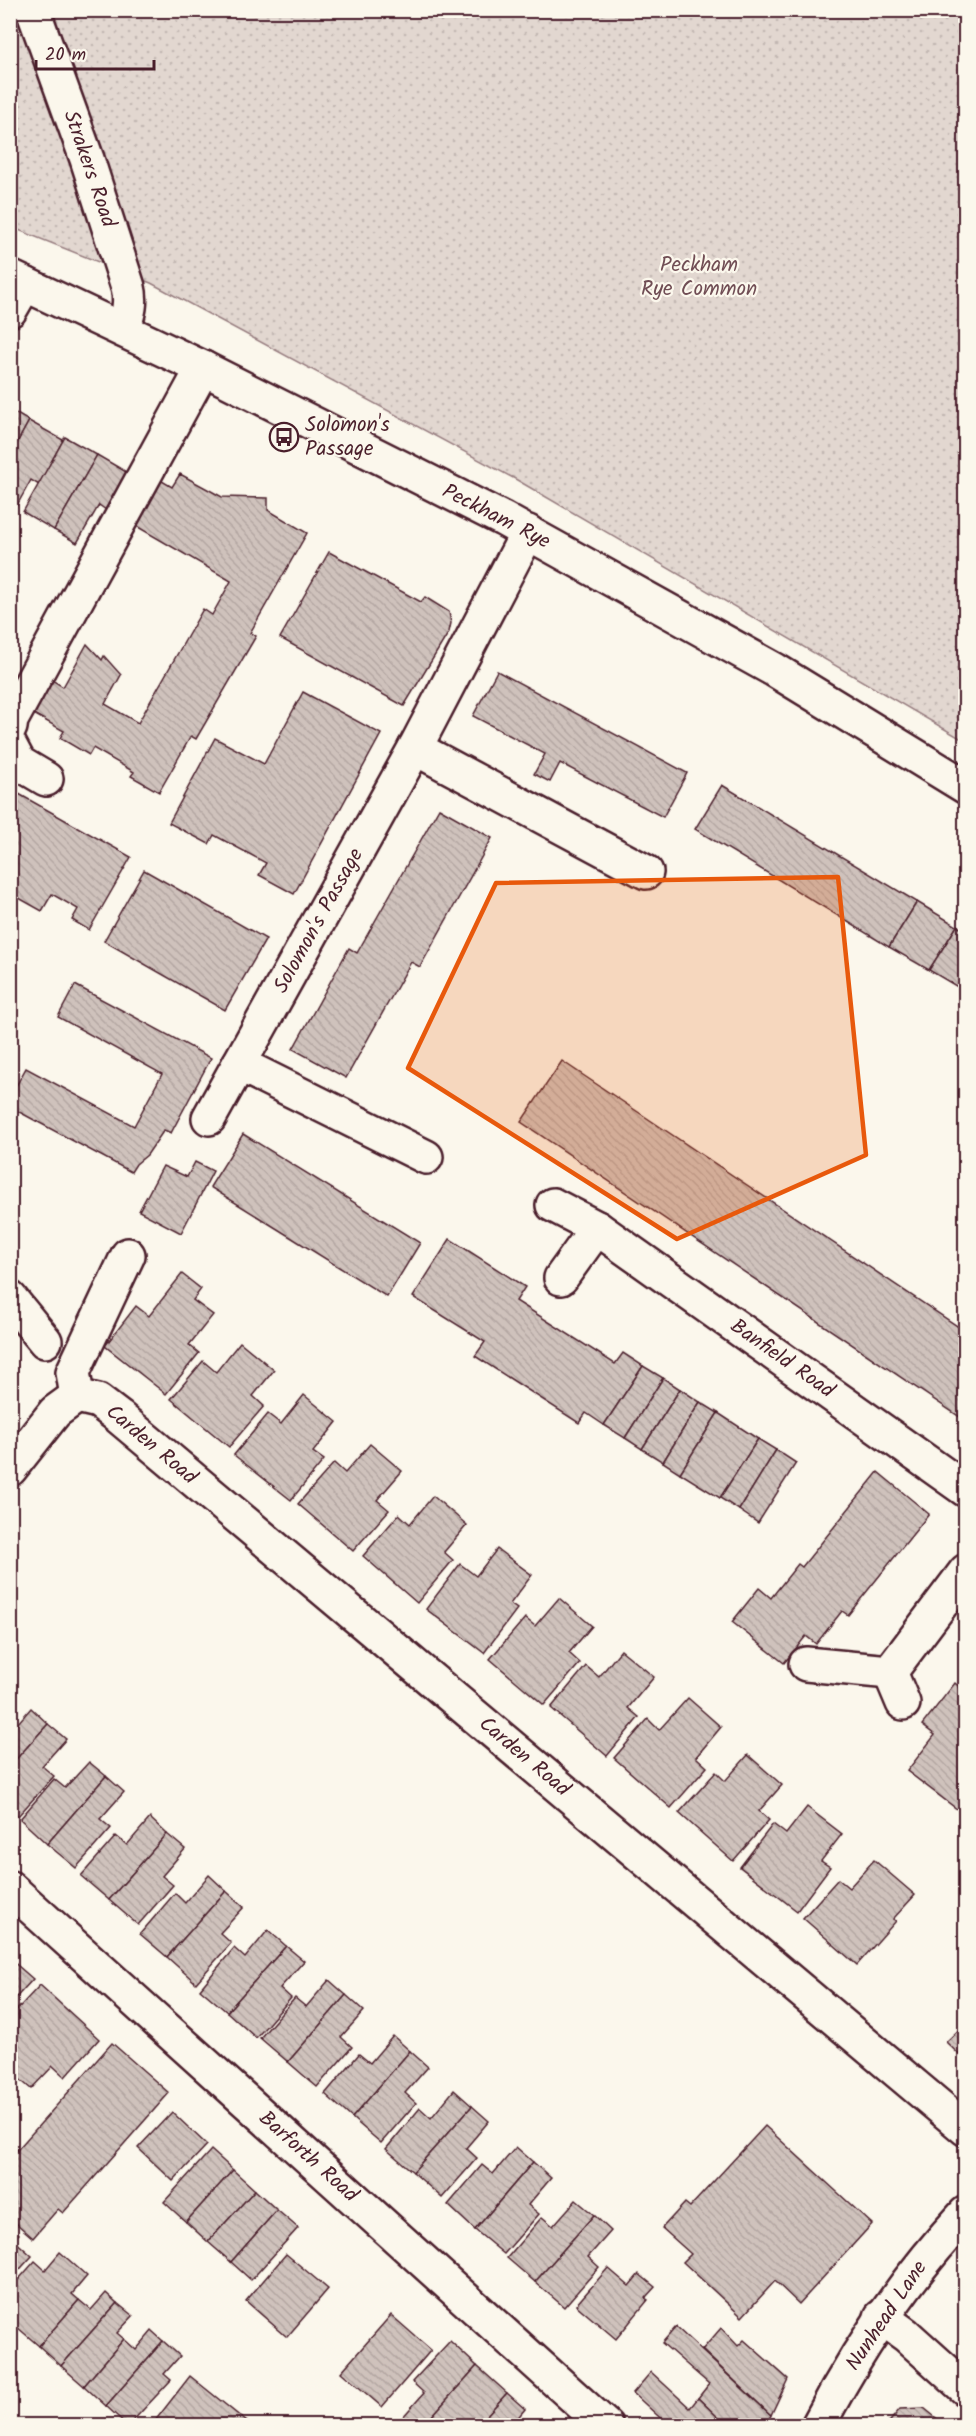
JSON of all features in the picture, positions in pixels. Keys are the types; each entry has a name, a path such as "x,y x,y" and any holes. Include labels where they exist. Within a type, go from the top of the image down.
{"street":[{"name":"Strakers Road","path":"33,10 87,159 128,287 131,298 130,308 123,330"},
{"name":"Peckham Rye","path":"15,290 123,330 528,532 775,670 966,787"},
{"path":"10,727 11,720 203,368"},
{"name":"Solomon's Passage","path":"209,1118 415,748 528,532"},
{"path":"10,746 19,763 46,778"},
{"path":"415,748 646,872"},
{"path":"239,1064 426,1157"},
{"name":"Banfield Road","path":"554,1205 597,1228 966,1490"},
{"path":"561,1278 597,1228"},
{"path":"10,1469 56,1412 77,1396 73,1372 128,1255"},
{"path":"10,1298 45,1341"},
{"name":"Carden Road","path":"77,1396 98,1401 119,1417 966,2129"},
{"path":"890,1672 966,1571"},
{"path":"806,1665 890,1672"},
{"path":"890,1672 903,1703"},
{"name":"Barforth Road","path":"10,1888 606,2426"},
{"name":"Nunhead Lane","path":"818,2426 881,2317 909,2278 966,2214"},
{"path":"881,2317 906,2335 966,2389"}],"highlighted area":[{"path":"838,877 866,1155 677,1239 408,1068 496,883"}],"green space":[{"name":"Peckham Rye Common","path":"10,11 965,11 965,741 517,480 151,283 11,227"}],"building":[{"path":"10,410 29,421 10,456"},
{"path":"29,421 63,440 39,485 31,480 11,516 10,456"},
{"path":"65,437 97,455 54,530 23,512"},
{"path":"97,455 128,473 106,510 99,505 77,543 54,530"},
{"path":"180,474 222,497 268,498 268,510 307,533 250,633 256,636 196,739 191,736 159,792 131,776 134,772 93,748 89,755 60,738 64,731 30,712 49,678 63,687 87,644 102,660 104,656 121,675 105,704 138,723 203,609 212,615 231,581 131,523 157,478 172,487"},
{"path":"329,552 421,602 425,597 449,612 451,623 449,632 404,706 280,638"},
{"path":"497,671 687,773 663,817 560,763 550,782 534,774 545,754 473,716"},
{"path":"303,692 381,734 294,894 259,875 266,863 214,835 209,844 169,823 215,738 264,764"},
{"path":"722,785 917,902 889,947 695,829"},
{"path":"10,789 131,857 89,930 72,920 78,909 52,894 42,911 10,893"},
{"path":"439,808 492,838 420,967 411,962 346,1078 293,1049 349,948 357,953"},
{"path":"144,870 266,939 225,1010 104,941"},
{"path":"917,902 957,926 929,970 889,947"},
{"path":"957,926 966,931 966,992 929,970"},
{"path":"75,985 211,1058 171,1133 164,1130 147,1155 136,1164 131,1172 10,1107 10,1097 26,1068 134,1126 162,1074 58,1017"},
{"path":"562,1061 966,1332 966,1421 521,1122"},
{"path":"243,1134 420,1243 387,1297 210,1187"},
{"path":"195,1162 213,1171 181,1233 139,1211 163,1166 187,1177"},
{"path":"450,1239 525,1287 516,1301 615,1364 623,1353 643,1366 604,1425 586,1413 579,1423 475,1356 485,1342 413,1297"},
{"path":"182,1274 201,1289 193,1300 213,1315 189,1345 199,1353 166,1394 105,1346 136,1306 149,1316"},
{"path":"240,1342 274,1370 253,1396 264,1406 229,1447 171,1399 203,1361 216,1372"},
{"path":"643,1366 663,1378 625,1438 604,1425"},
{"path":"663,1378 680,1389 642,1449 625,1438"},
{"path":"680,1389 700,1402 663,1462 642,1449"},
{"path":"304,1395 337,1422 313,1452 324,1460 291,1500 234,1455 268,1414 281,1424"},
{"path":"700,1402 718,1413 680,1473 663,1462"},
{"path":"718,1413 758,1439 720,1498 680,1473"},
{"path":"758,1439 776,1450 739,1510 720,1498"},
{"path":"370,1444 402,1471 377,1500 389,1510 353,1551 298,1504 334,1463 345,1473"},
{"path":"776,1450 796,1463 758,1523 739,1510"},
{"path":"878,1472 929,1514 848,1615 842,1611 816,1644 806,1636 784,1663 732,1622 759,1588 771,1598 798,1564 802,1567"},
{"path":"433,1496 467,1525 444,1552 453,1560 417,1603 363,1556 399,1514 410,1524"},
{"path":"497,1549 532,1575 510,1604 517,1609 484,1653 426,1609 460,1564 476,1576"},
{"path":"559,1598 592,1626 569,1653 580,1663 544,1705 490,1659 525,1618 535,1626"},
{"path":"621,1650 654,1677 628,1708 639,1717 607,1756 551,1708 586,1666 599,1677"},
{"path":"955,1683 962,1689 966,1685 966,1816 907,1771 935,1735 922,1725"},
{"path":"688,1698 721,1727 696,1757 707,1767 671,1808 614,1758 648,1719 659,1730"},
{"path":"31,1708 48,1724 10,1766 10,1732"},
{"path":"48,1724 66,1739 42,1766 54,1776 18,1816 10,1809 10,1766"},
{"path":"748,1755 782,1785 759,1811 769,1820 733,1861 679,1813 716,1772 725,1781"},
{"path":"89,1762 106,1776 47,1844 20,1819 54,1779 65,1788"},
{"path":"106,1776 124,1792 100,1819 111,1828 76,1868 47,1844"},
{"path":"807,1807 842,1834 821,1861 830,1867 797,1911 740,1867 773,1824 786,1834"},
{"path":"150,1818 167,1834 109,1900 81,1876 116,1836 127,1845"},
{"path":"167,1834 185,1849 162,1876 173,1885 138,1925 109,1900"},
{"path":"874,1860 915,1895 893,1919 896,1921 857,1965 803,1918 838,1879 849,1888"},
{"path":"209,1875 226,1891 167,1957 140,1934 175,1893 185,1903"},
{"path":"226,1891 244,1907 220,1933 231,1943 196,1983 167,1957"},
{"path":"268,1930 286,1946 227,2012 200,1989 234,1948 245,1958"},
{"path":"286,1946 304,1961 280,1988 291,1998 256,2038 227,2012"},
{"path":"10,1959 33,1979 10,2004"},
{"path":"329,1980 346,1995 288,2062 260,2038 295,1998 306,2007"},
{"path":"40,1985 99,2039 65,2077 53,2066 31,2089 10,2071 10,2042 18,2034 10,2027 10,2017"},
{"path":"346,1995 364,2011 341,2037 352,2047 317,2087 288,2062"},
{"path":"966,2023 966,2061 946,2042"},
{"path":"393,2036 410,2051 352,2118 325,2094 359,2054 370,2063"},
{"path":"112,2043 169,2093 63,2213 58,2209 33,2238 10,2218 10,2173 13,2169 10,2167 10,2158"},
{"path":"410,2051 428,2067 405,2093 416,2103 381,2143 352,2118"},
{"path":"454,2090 472,2106 413,2172 386,2149 420,2108 431,2118"},
{"path":"472,2106 489,2121 466,2148 477,2158 442,2198 413,2172"},
{"path":"172,2112 207,2145 173,2181 138,2148"},
{"path":"765,2126 872,2224 799,2304 775,2281 742,2317 683,2262 691,2254 662,2228 685,2203 690,2207"},
{"path":"516,2147 533,2162 475,2230 448,2205 482,2165 493,2174"},
{"path":"211,2150 233,2170 186,2222 164,2202"},
{"path":"533,2162 551,2178 528,2205 539,2214 504,2254 475,2230"},
{"path":"233,2170 255,2190 208,2242 186,2222"},
{"path":"255,2190 277,2210 231,2262 208,2242"},
{"path":"576,2200 594,2215 535,2282 507,2258 542,2217 553,2226"},
{"path":"277,2210 298,2228 251,2280 231,2262"},
{"path":"594,2215 611,2231 588,2257 599,2267 564,2307 535,2282"},
{"path":"10,2226 19,2234 13,2239 32,2256 10,2280"},
{"path":"60,2252 87,2276 72,2294 79,2300 39,2346 10,2321 10,2289 35,2261 45,2270"},
{"path":"286,2254 328,2289 287,2337 246,2301"},
{"path":"608,2268 629,2286 639,2274 655,2287 645,2298 648,2300 616,2339 576,2305"},
{"path":"106,2293 117,2303 61,2366 39,2346 79,2300 91,2310"},
{"path":"117,2303 133,2316 117,2333 124,2339 84,2386 61,2366"},
{"path":"391,2315 431,2350 382,2407 341,2372"},
{"path":"676,2327 771,2415 766,2426 727,2426 698,2398 709,2384 662,2343"},
{"path":"721,2328 738,2346 744,2340 788,2379 771,2415 702,2350"},
{"path":"152,2331 163,2341 106,2406 84,2386 124,2339 136,2350"},
{"path":"163,2341 180,2356 164,2374 171,2380 128,2426 106,2406"},
{"path":"450,2341 477,2366 423,2426 410,2426 402,2418 424,2393 412,2382"},
{"path":"477,2366 507,2393 477,2426 461,2426 458,2422 455,2426 423,2426"},
{"path":"651,2372 690,2408 698,2398 727,2426 669,2426 633,2393"},
{"path":"190,2376 252,2426 151,2426"},
{"path":"507,2393 525,2409 511,2426 477,2426"},
{"path":"924,2408 946,2426 886,2426 900,2409"}],"place":[{"name":"Solomon's Passage","path":"284,437"}]}
